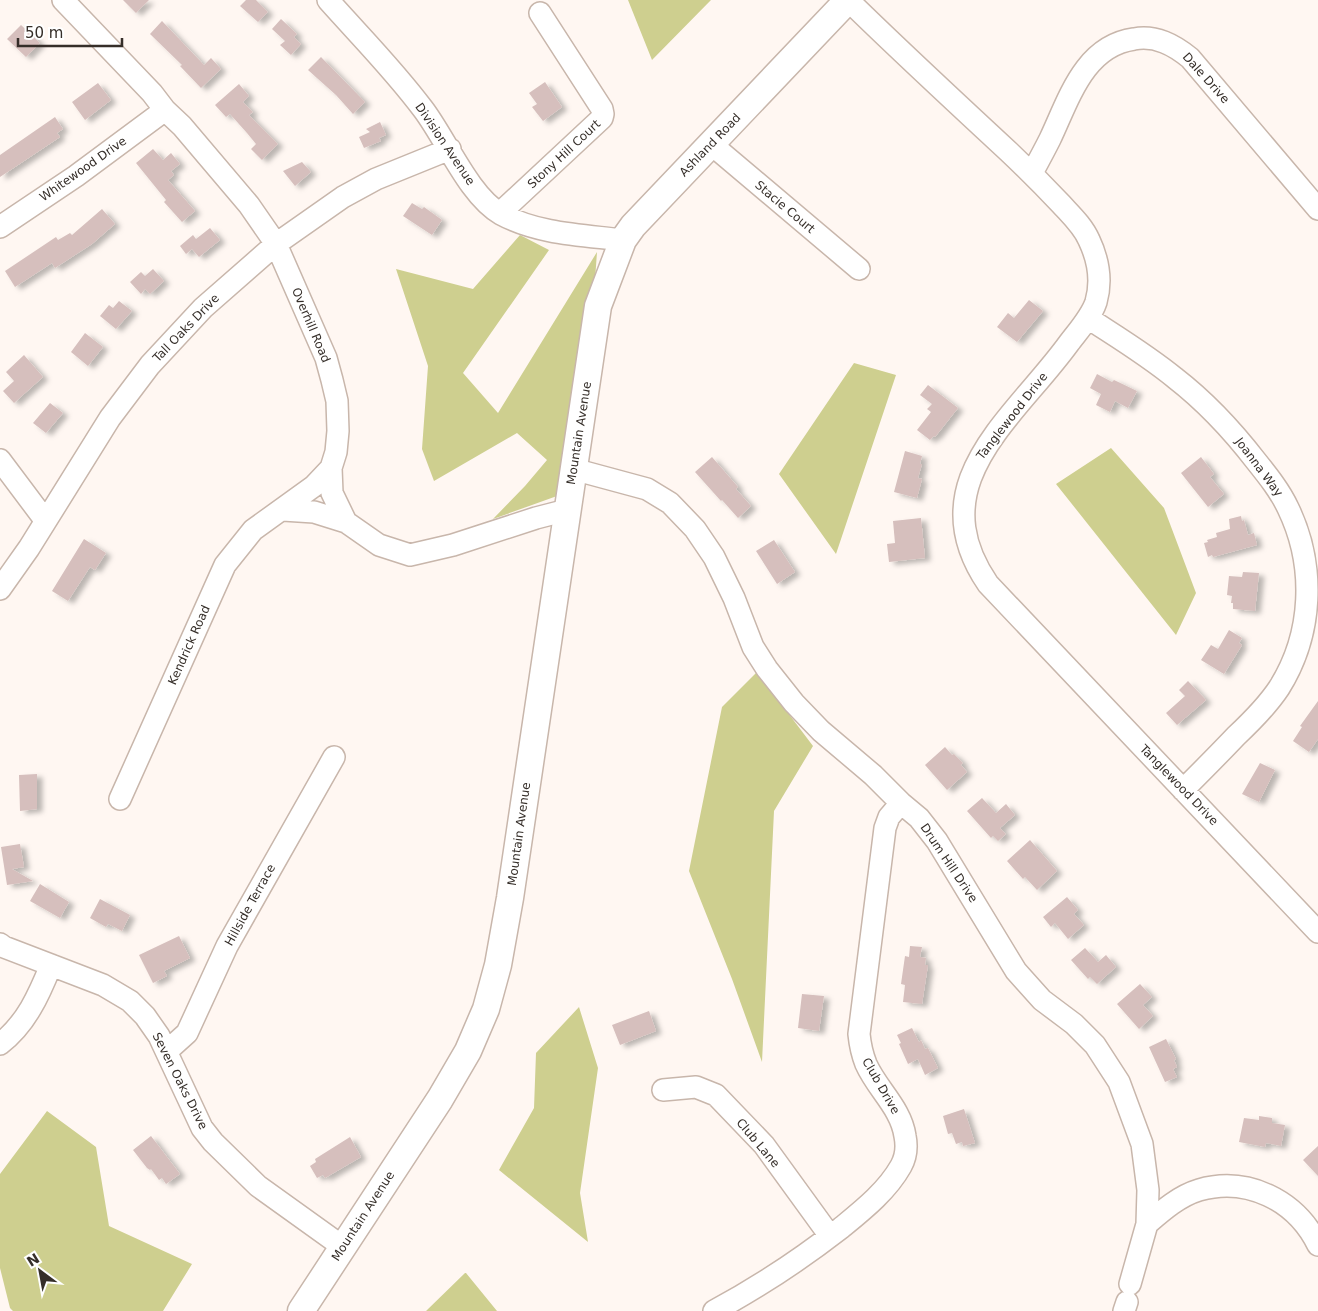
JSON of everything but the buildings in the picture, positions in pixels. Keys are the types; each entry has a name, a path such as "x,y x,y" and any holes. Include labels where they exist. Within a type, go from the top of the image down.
{"main road":[{"name":"Ashland Road","path":"598,306 623,240 633,226 848,0"},
{"name":"Mountain Avenue","path":"301,1311 440,1099 468,1051 486,1009 498,965 507,914 598,306"}],"street":[{"name":"Overhill Road","path":"62,0 182,126 249,205 276,244 326,358 332,380 336,401 338,432 336,452 331,468 332,493 346,522 379,545 410,555 453,545 528,520 568,510"},
{"name":"Division Avenue","path":"328,0 423,109 450,149 464,175 482,197 500,213 529,226 558,232 623,240"},
{"name":"Tanglewood Drive","path":"848,0 1032,173 1080,225 1089,238 1099,268 1096,303 1088,318 1060,356 992,439 973,470 966,493 964,517 966,535 976,564 988,584 1318,932"},
{"name":"Stony Hill Court","path":"500,213 602,118 603,114 602,109 540,13"},
{"name":"Dale Drive","path":"1032,173 1050,140 1071,92 1084,71 1101,52 1126,40 1154,39 1180,49 1190,58 1318,209"},
{"name":"Whitewood Drive","path":"0,226 76,176 165,110"},
{"name":"Stacie Court","path":"711,144 859,269"},
{"name":"Tall Oaks Drive","path":"0,589 29,548 110,418 150,365 203,308 276,244 351,193 376,179 450,149"},
{"name":"Joanna Way","path":"1088,318 1136,349 1175,378 1208,406 1234,434 1270,479 1287,506 1295,523 1305,560 1307,579 1305,617 1302,636 1288,672 1267,704 1183,790"},
{"path":"0,460 45,520"},
{"name":"Kendrick Road","path":"120,799 225,564 253,530 314,486 331,468"},
{"name":"Drum Hill Drive","path":"573,469 647,489 670,504 689,523 714,557 734,598 753,647 794,703 821,731 874,776 918,818 937,841 1016,971 1042,1000 1074,1024 1090,1039 1103,1056 1119,1082 1140,1138 1148,1190 1147,1224 1127,1299"},
{"path":"283,510 314,512 346,522"},
{"name":"Hillside Terrace","path":"166,1051 187,1033 226,946 334,758"},
{"name":"Club Drive","path":"714,1311 749,1292 830,1236 879,1194 902,1164 906,1151 903,1126 896,1111 866,1063 858,1034 885,828 889,817 901,803"},
{"name":"Seven Oaks Drive","path":"0,944 4,948 103,985 130,1001 145,1016 166,1051 202,1128 213,1142 258,1186 343,1248"},
{"path":"0,1044 19,1028 29,1012 51,965"},
{"name":"Club Lane","path":"663,1090 696,1087 716,1095 764,1145 830,1236"},
{"path":"1147,1224 1169,1205 1198,1190 1222,1186 1245,1187 1267,1194 1286,1206 1303,1222 1318,1245"}],"green space":[{"path":"628,0 711,0 652,60"},
{"path":"520,235 549,250 463,373 498,413 597,252 595,280 557,496 493,519 547,460 517,433 434,481 422,449 428,366 396,269 473,289"},
{"path":"854,363 896,375 836,554 779,474"},
{"path":"1111,448 1164,508 1196,593 1176,635 1056,484"},
{"path":"757,672 813,746 774,811 762,1062 732,979 689,871 722,707"},
{"path":"579,1007 598,1068 580,1193 588,1242 499,1170 534,1108 536,1053"},
{"path":"47,1111 96,1147 109,1226 192,1264 163,1311 13,1311 10,1308 0,1268 0,1174"},
{"path":"465,1273 497,1311 426,1311"}]}
